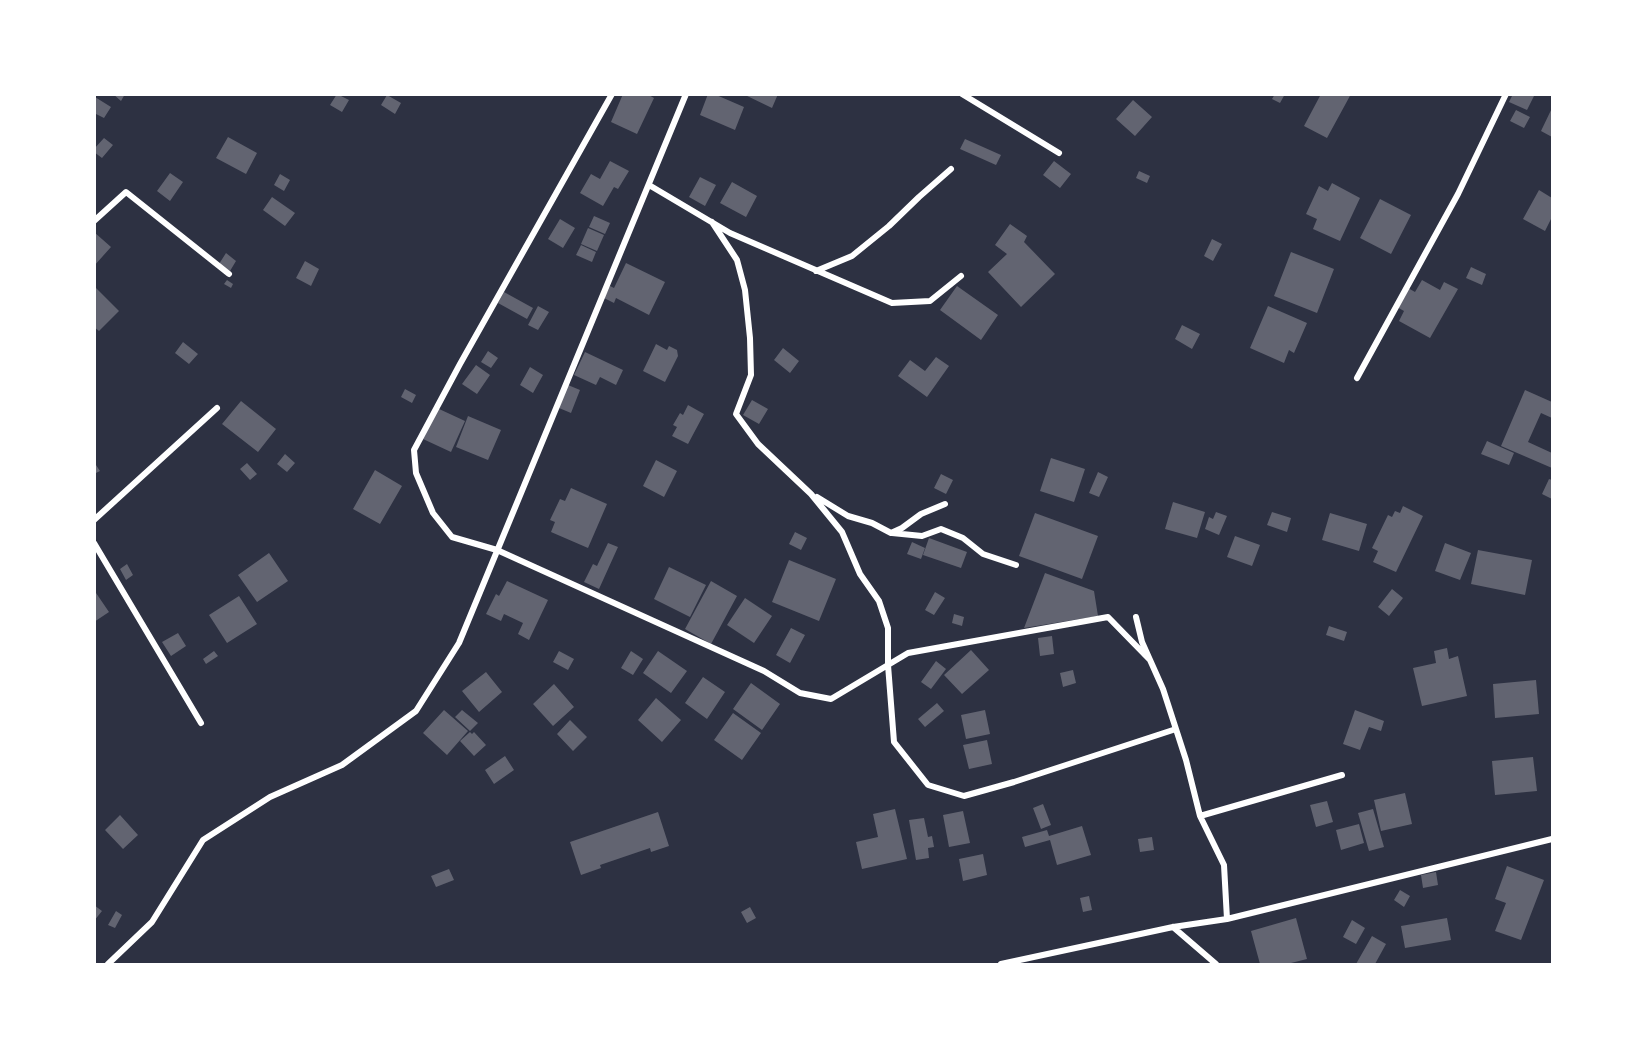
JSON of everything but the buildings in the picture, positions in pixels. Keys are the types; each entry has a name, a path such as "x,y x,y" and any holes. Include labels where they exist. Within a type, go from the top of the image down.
{"street":[{"path":"612,94 414,450 416,473 433,513 452,537 497,550 764,671 800,693 831,699 908,653 1108,617 1150,660"},
{"path":"108,964 152,922 203,840 270,797 342,765 416,711 459,643 686,94"},
{"path":"962,94 1059,153"},
{"path":"1357,378 1458,194 1506,94"},
{"path":"816,271 852,256 889,226 951,169"},
{"path":"649,185 730,233 892,303 930,302 961,276"},
{"path":"94,221 126,192 229,274"},
{"path":"712,222 737,260 745,290 751,375 736,414 758,444 811,494 842,532 860,574 879,602 888,628 888,665 894,742 928,785 964,796 1176,729"},
{"path":"96,516 217,408"},
{"path":"811,494 848,516 891,533 922,536 941,529 963,538 983,554 1016,565"},
{"path":"891,533 921,514 945,504"},
{"path":"94,543 201,723"},
{"path":"1136,617 1142,642 1163,689 1186,760 1200,816 1224,865 1227,919"},
{"path":"1200,816 1342,776"},
{"path":"1001,964 1173,927 1227,919 1552,839"},
{"path":"1173,927 1216,964"}]}
